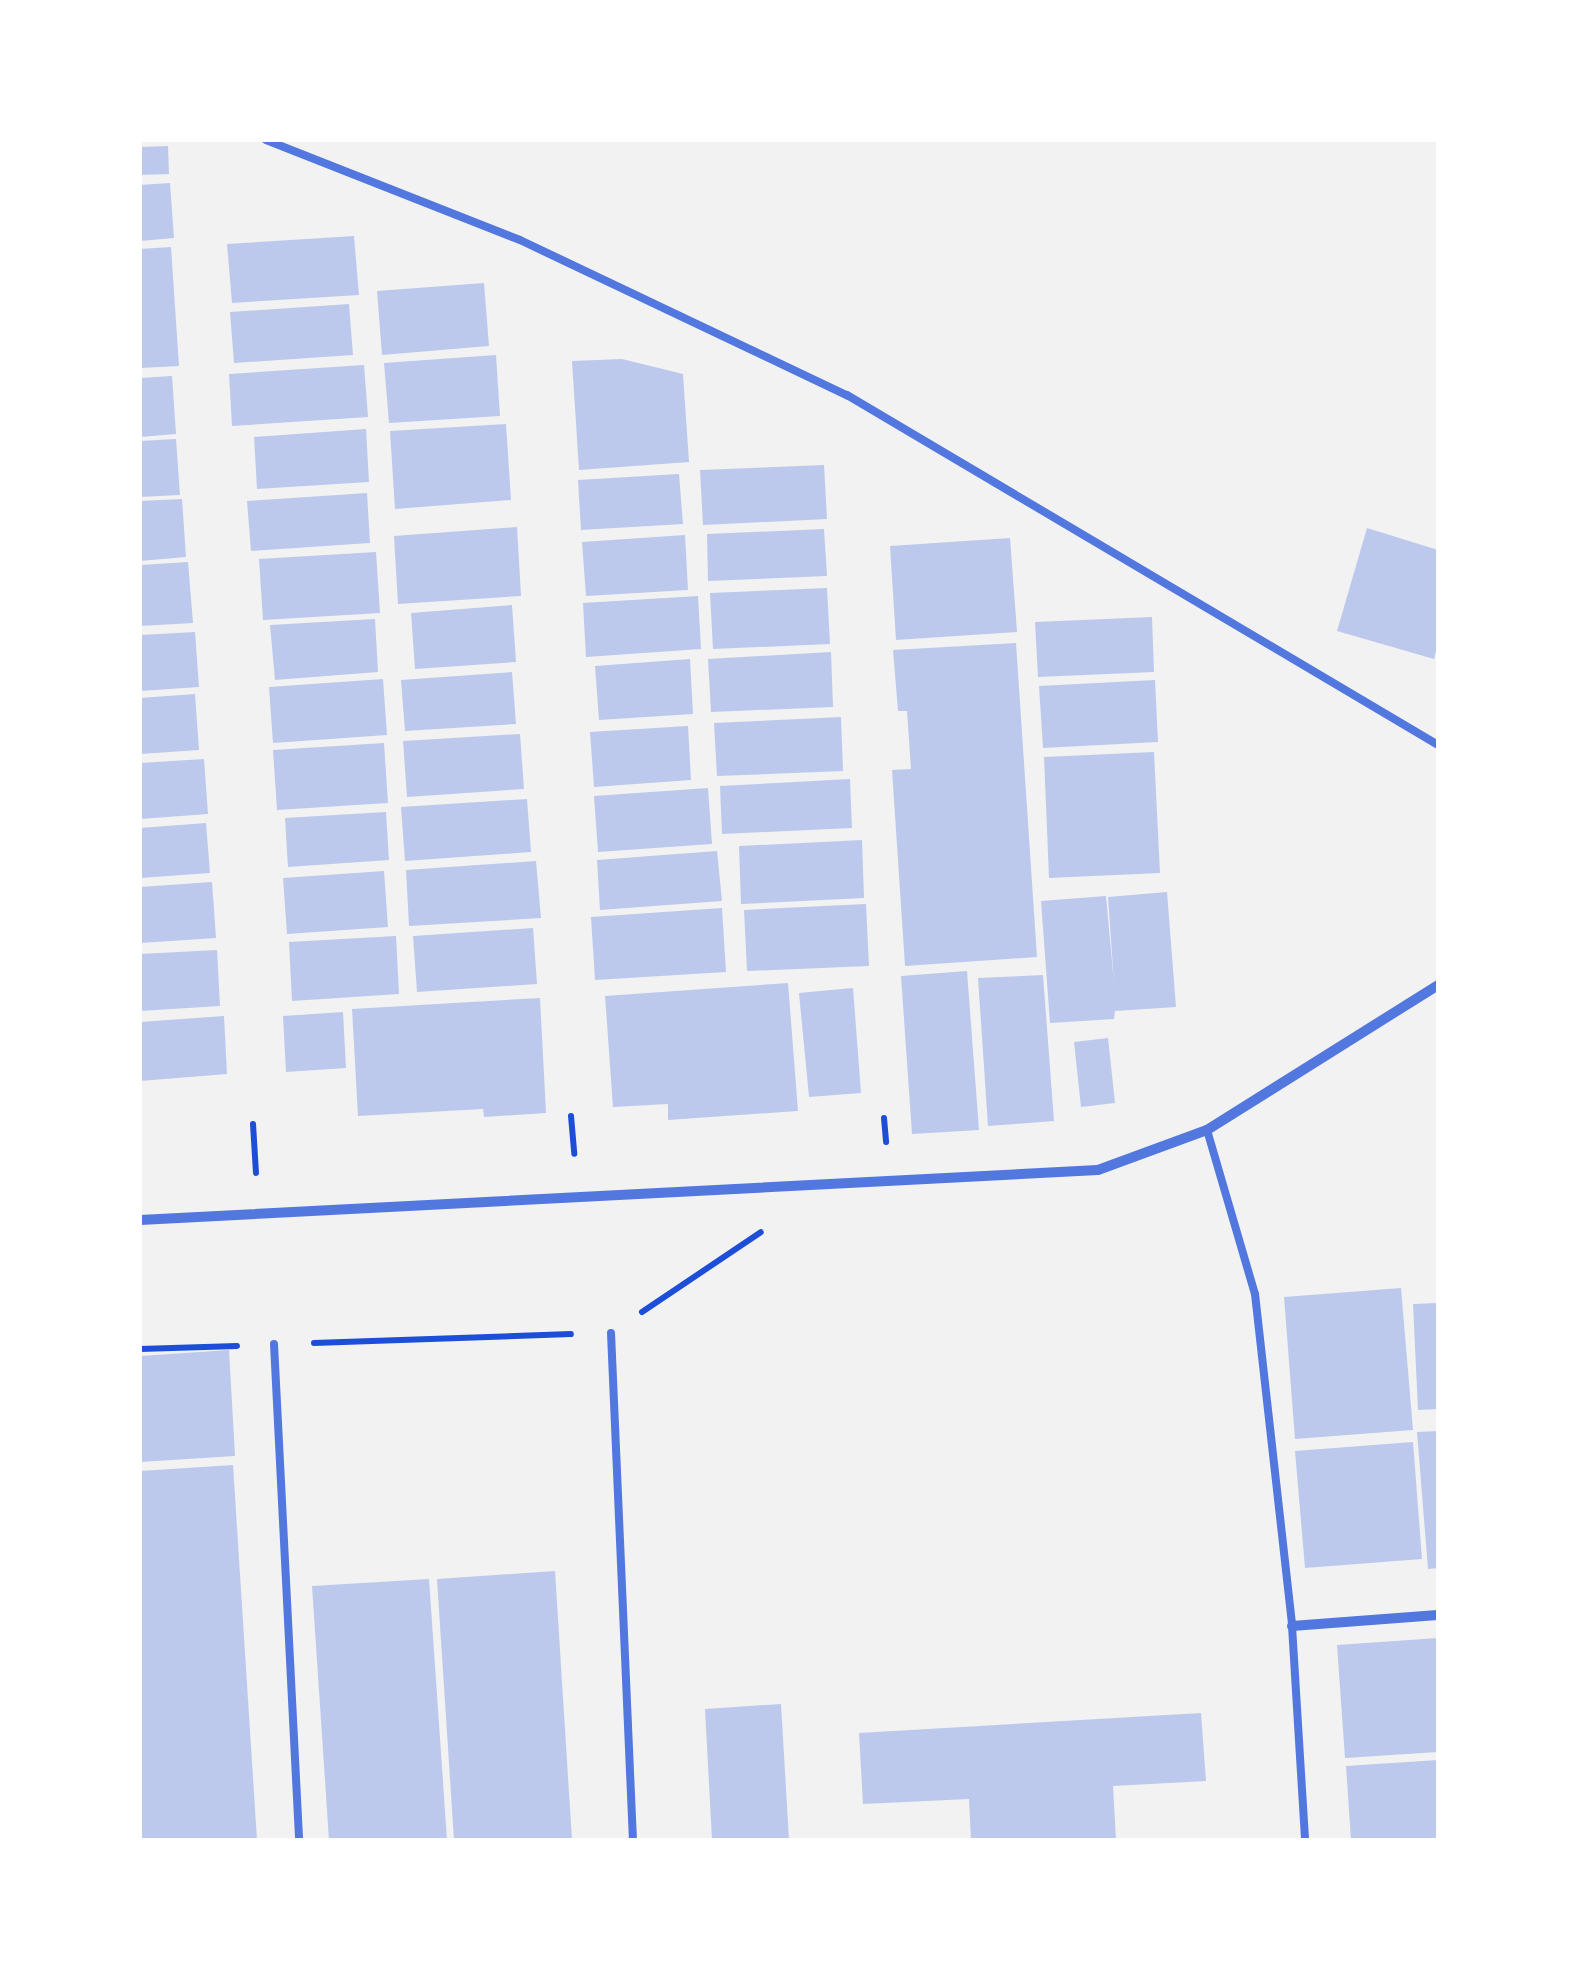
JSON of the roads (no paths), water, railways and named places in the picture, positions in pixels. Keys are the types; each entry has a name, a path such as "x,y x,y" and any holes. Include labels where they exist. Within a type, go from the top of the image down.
{"street":[{"path":"140,1220 1098,1170 1208,1130 1438,984"},
{"path":"1292,1626 1438,1615"}],"lane":[{"path":"266,140 520,240 847,396 1438,745"},
{"path":"1208,1130 1255,1294 1292,1626 1305,1840"},
{"path":"612,1333 633,1840"},
{"path":"274,1344 300,1840"}]}
